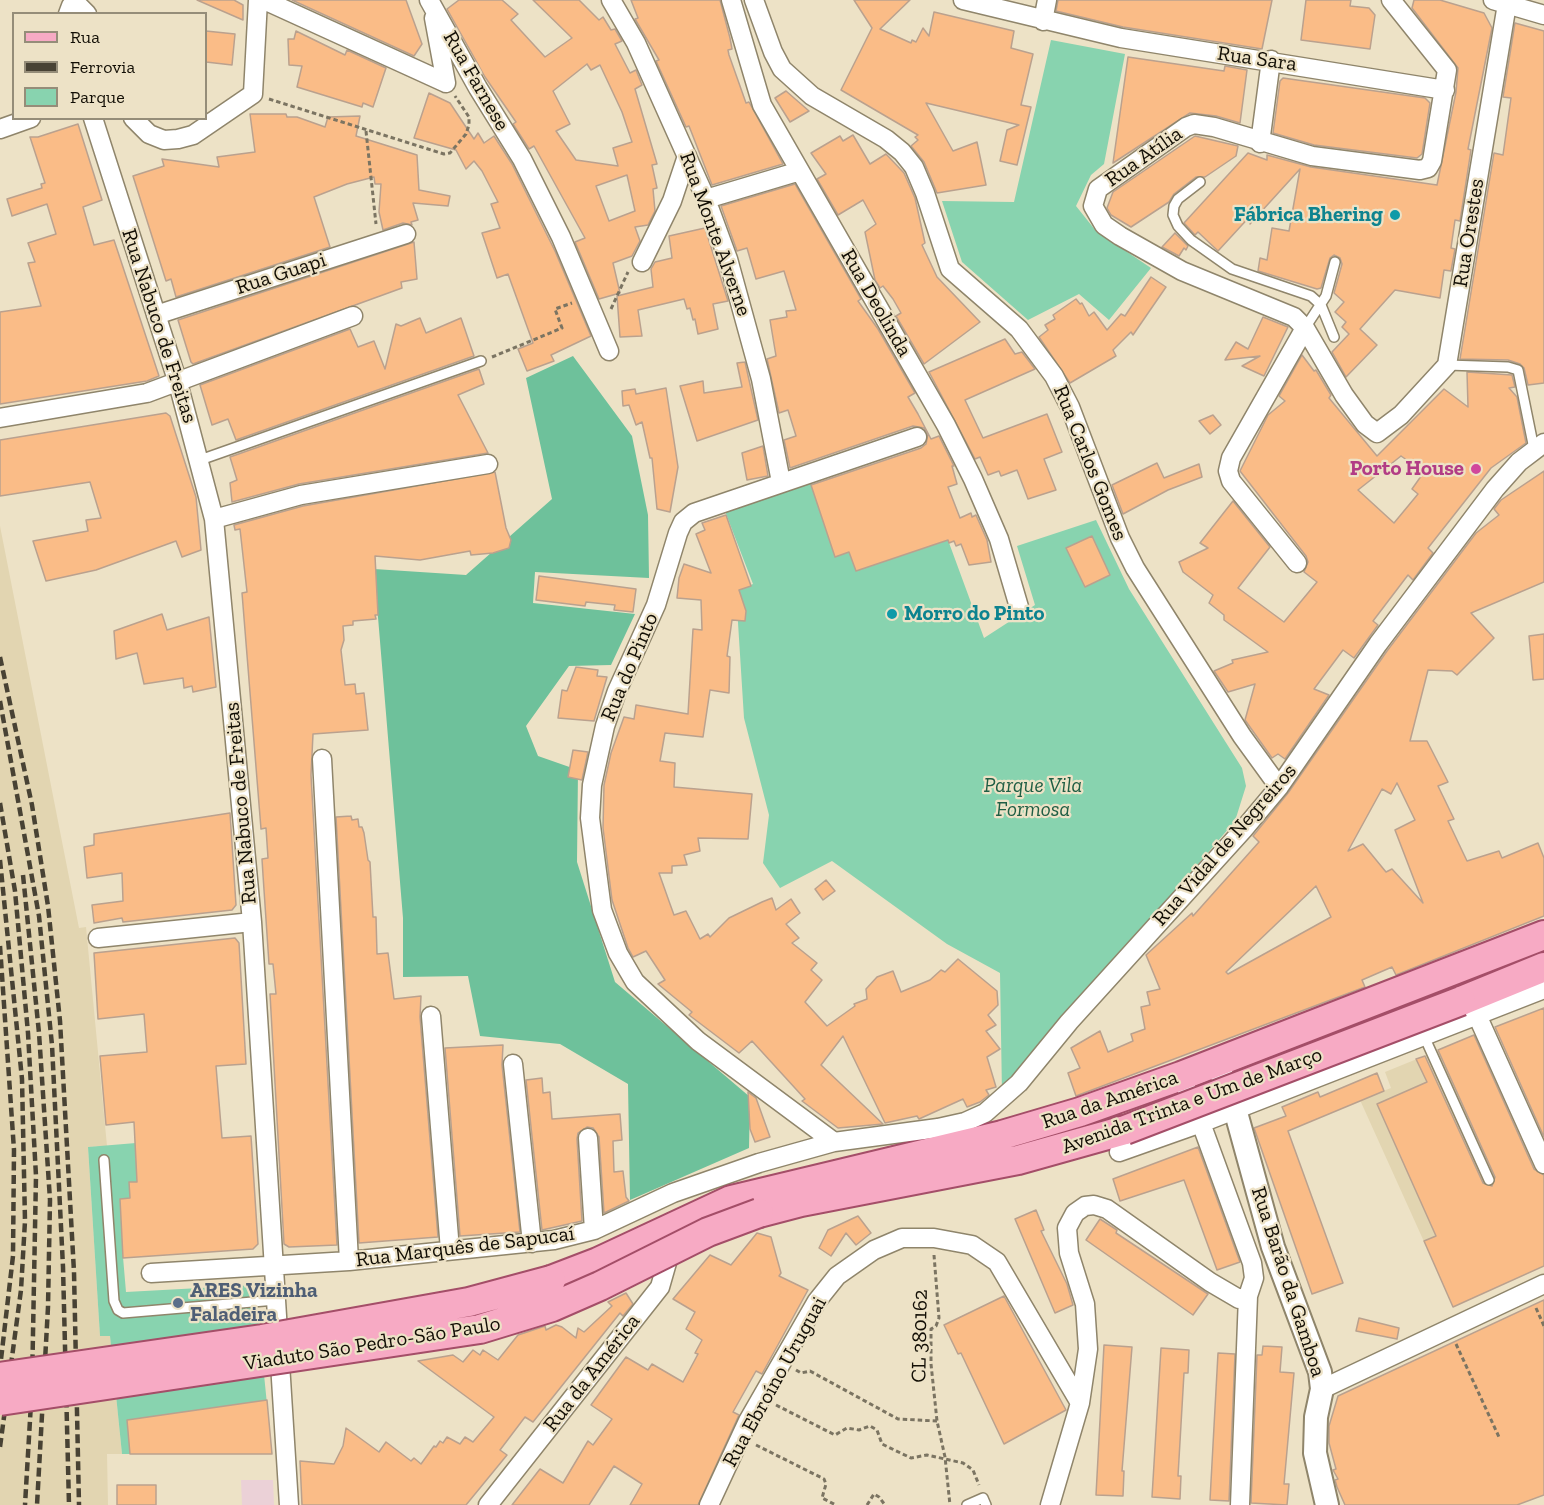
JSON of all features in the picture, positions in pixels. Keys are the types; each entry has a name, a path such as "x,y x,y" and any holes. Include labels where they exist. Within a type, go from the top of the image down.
{"main road":[{"name":"Rua da América","path":"551,1280 598,1262 731,1200 1002,1135 1080,1112 1217,1063 1544,935"},
{"name":"Avenida Trinta e Um de Março","path":"759,1213 801,1202 1122,1141 1469,1008 1544,968"},
{"name":"Viaduto São Pedro-São Paulo","path":"0,1401 480,1329 513,1321 571,1299 708,1232 759,1213"},
{"name":"Viaduto São Pedro-São Paulo","path":"0,1377 262,1339 469,1302 551,1280"}],"street":[{"path":"135,120 149,134 164,140 178,139 193,135 253,94 258,0"},
{"name":"Rua Farnese","path":"264,0 446,83"},
{"name":"Rua Monte Alverne","path":"610,0 636,43 706,199 747,318 781,482"},
{"name":"Rua Deolinda","path":"730,0 762,105 945,424 973,479 999,540 1019,607"},
{"name":"Rua Carlos Gomes","path":"754,0 772,52 782,69 812,96 886,139 902,152 914,167 925,193 950,269 1019,329 1054,376 1070,406 1109,513 1135,568 1242,736 1279,786"},
{"name":"Rua Sara","path":"963,0 1044,21 1159,44 1271,60 1445,90"},
{"path":"1044,21 1047,0"},
{"path":"1391,0 1445,66 1447,74 1445,90"},
{"name":"Rua Farnese","path":"430,1 446,83"},
{"name":"Rua Farnese","path":"430,1 478,88 522,159 587,298 609,351"},
{"path":"1500,2 1544,15"},
{"name":"Rua Orestes","path":"1447,365 1500,2"},
{"path":"1260,142 1271,60"},
{"name":"Rua Atília","path":"1445,90 1432,161 1424,170 1312,156 1202,124 1186,127 1098,189 1093,206 1104,225 1120,236 1182,271 1282,310 1305,328 1344,395 1365,424 1377,433 1401,415 1447,365"},
{"path":"0,129 25,120"},
{"name":"Rua Nabuco de Freitas","path":"94,120 178,383 214,519 252,922 289,1505"},
{"path":"642,262 672,201 687,156"},
{"path":"706,199 800,171"},
{"name":"Rua Guapi","path":"156,315 406,234"},
{"path":"0,418 147,393 353,316"},
{"path":"1297,563 1231,481 1228,471 1231,458 1305,328"},
{"name":"Rua do Pinto","path":"834,1142 698,1041 635,982 618,953 602,910 590,818 592,785 605,726 617,691 656,605 683,522 694,513 917,436"},
{"name":"Rua Vidal de Negreiros","path":"834,1142 938,1128 965,1122 985,1113 1003,1099 1069,1022 1243,830 1279,786 1405,607 1495,489 1539,446"},
{"path":"214,519 301,495 488,464"},
{"path":"322,759 349,1260"},
{"path":"98,938 252,922"},
{"path":"1122,1141 1202,1123 1424,1036 1469,1008 1544,989"},
{"path":"1469,1008 1544,1164"},
{"path":"431,1016 450,1250"},
{"name":"Rua Barão da Gamboa","path":"1217,1063 1235,1109 1274,1247 1317,1358 1322,1389 1316,1417 1315,1453 1327,1505"},
{"path":"513,1064 532,1243"},
{"path":"1181,1076 1202,1123 1249,1251 1254,1278 1248,1296 1240,1505"},
{"path":"588,1138 594,1230"},
{"name":"Rua Marquês de Sapucaí","path":"151,1273 273,1266 532,1243 594,1230 652,1202 721,1176 834,1142"},
{"path":"1050,1505 1080,1403 1088,1349 1085,1304 1069,1253 1067,1228 1075,1213 1085,1206 1094,1205 1107,1209 1232,1296 1239,1299 1248,1296"},
{"name":"Rua da América","path":"488,1505 660,1287 669,1259 665,1230"},
{"name":"Rua Ebroíno Uruguai","path":"709,1505 762,1397 817,1301 837,1276 874,1250 902,1238 934,1238 972,1245 997,1262 1080,1403"},
{"path":"1322,1389 1544,1284"}],"lane":[{"path":"1200,182 1174,206 1173,215 1178,226 1191,240 1232,269 1301,292 1321,305 1334,337"},
{"path":"1305,328 1326,296 1335,262"},
{"path":"200,460 481,361"},
{"path":"1447,365 1508,367 1518,370 1539,446"},
{"path":"1424,1036 1489,1180"},
{"path":"104,1160 114,1301 118,1310 123,1313 276,1300"},
{"path":"967,1505 985,1501"}],"path":[{"path":"253,94 437,153 450,153 466,134 469,117 446,83"},
{"path":"366,131 377,231"},
{"path":"481,361 562,328 555,309 587,298"},
{"name":"CL 380162","path":"934,1250 938,1322 930,1332 937,1421 945,1457 951,1505"},
{"path":"1534,1305 1544,1326"},
{"path":"1455,1341 1499,1437"},
{"path":"781,1363 801,1373 810,1371 898,1419 937,1421"},
{"path":"762,1397 835,1435 847,1428 859,1430 870,1426 877,1431 882,1444 912,1458 922,1455 945,1457 963,1463 973,1470 985,1501"},
{"path":"749,1441 824,1479 822,1498 827,1504 836,1505"},
{"path":"867,1505 874,1494 885,1505"}],"shaded area":[{"path":"0,526 79,928 86,927 107,1146 88,1147 100,1336 110,1336 122,1454 107,1454 108,1505 0,1505"},
{"path":"1439,1050 1511,1211 1426,1246 1360,1100 1391,1088 1385,1072"},
{"path":"241,1480 273,1480 274,1505 242,1505"}],"green space":[{"path":"1051,40 1125,54 1104,164 1091,175 1076,206 1096,231 1151,268 1109,320 1079,294 1028,320 962,262 942,201 1014,202"},
{"path":"573,356 632,436 648,515 649,578 535,572 533,603 635,614 611,665 569,666 526,726 538,756 578,770 577,862 615,982 750,1097 749,1148 630,1200 628,1084 560,1044 480,1036 468,976 403,977 403,918 374,569 466,575 552,499 526,378"},
{"name":"Parque Vila Formosa","path":"809,477 839,550 941,521 984,638 1035,605 1017,546 1096,520 1129,589 1242,768 1246,786 1235,821 1002,1094 1000,973 947,944 832,861 780,888 763,863 769,815 744,718 736,591 753,584 723,506"},
{"name":"ARES Vizinha Faladeira","path":"136,1143 142,1255 123,1257 126,1292 255,1285 272,1454 122,1454 110,1336 100,1336 88,1147"}],"building":[{"path":"197,0 234,0 243,5 243,20"},
{"path":"292,0 406,0 422,44 414,56"},
{"path":"459,0 502,0 518,14 511,20 545,57 572,38 533,0 579,0 599,20 603,17 611,30 615,29 622,41 615,44 630,73 636,70 642,85 635,89 657,164 652,165 657,188 653,189 655,211 648,225 635,227 640,241 632,256 613,263 620,293 599,299 575,242 585,238 534,146 529,149 513,124 516,122 485,77 447,9","holes":["587,64 591,70 600,65 622,112 632,142 613,148 618,166 576,160 556,131 570,124 553,91","627,175 635,211 609,221 596,186"]},
{"path":"631,0 720,0 732,49 728,50 729,55 746,103 749,102 783,164 712,185 689,126 686,127 656,61 659,60 635,19 638,18"},
{"path":"854,0 910,0 880,29 911,43 912,40 916,42 923,28 929,36 934,12 1014,31 1011,48 1033,54 1021,105 1031,107 1017,165 1000,161 1007,130 1019,125 926,103 953,151 977,142 986,185 937,193 924,162 911,146 918,140 915,137 918,135 841,90 872,28"},
{"path":"1058,0 1272,0 1262,49 1123,27 1056,11"},
{"path":"1306,0 1351,0 1350,6 1369,8 1375,15 1370,49 1301,40"},
{"path":"1414,0 1440,0 1484,13 1492,28 1468,149 1471,150 1460,221 1455,220 1451,248 1455,249 1451,271 1444,270 1440,298 1395,290 1360,329 1377,345 1346,377 1332,352 1349,334 1342,327 1346,322 1335,312 1344,302 1334,293 1342,264 1340,258 1334,255 1330,258 1321,288 1317,289 1258,271 1260,258 1267,260 1272,228 1289,231 1300,169 1250,224 1253,213 1218,251 1198,232 1195,235 1184,223 1248,153 1267,160 1267,155 1311,167 1437,185 1456,92 1458,68 1412,8"},
{"path":"1515,23 1544,31 1544,383 1528,385 1524,368 1520,364 1508,360 1460,359 1494,153 1503,155 1511,98 1503,97"},
{"path":"207,31 235,34 232,65 207,62"},
{"path":"296,31 345,55 347,50 386,68 373,107 363,103 362,107 297,87 302,66 289,65 288,39 294,39"},
{"path":"1128,57 1224,71 1225,66 1247,70 1240,123 1216,116 1190,113 1113,163"},
{"path":"1283,78 1425,98 1430,103 1422,154 1417,158 1314,145 1273,133 1280,81"},
{"path":"786,91 809,111 790,122 775,98"},
{"path":"429,93 450,103 474,139 478,133 484,143 494,136 512,164 555,251 591,336 551,355 554,361 527,371 518,349 533,343 508,274 497,278 482,233 500,228 491,204 498,202 482,171 474,161 466,169 456,150 414,138"},
{"path":"250,114 286,114 287,117 297,117 325,127 328,117 360,116 356,136 417,155 419,190 450,196 448,206 413,203 418,220 411,222 412,225 403,223 383,230 379,212 381,184 375,184 374,177 347,184 314,197 330,247 176,297 171,279 166,281 133,176 164,166 162,159 219,167 217,157 255,152"},
{"path":"78,124 102,200 83,207 94,245 114,240 159,376 147,381 0,404 0,312 41,306 28,263 35,262 28,243 56,234 47,204 12,216 7,199 42,188 41,184 45,183 30,137 38,137"},
{"path":"853,135 870,164 886,154 904,173 915,198 925,243 922,245 937,277 980,322 924,364 896,316 901,313 893,299 883,286 880,288 875,280 865,232 876,224 863,200 838,215 817,179 826,174 811,153 840,136 843,141"},
{"path":"1195,136 1238,146 1236,156 1205,177 1196,177 1174,194 1169,202 1131,227 1111,215 1107,208 1113,192"},
{"path":"795,184 861,299 858,301 878,329 915,393 908,397 931,439 939,436 954,466 952,466 957,484 948,487 960,518 971,513 972,517 976,515 987,540 991,562 969,565 961,544 956,546 954,541 949,543 948,540 856,571 849,552 835,557 811,485 921,448 926,444 928,434 924,428 913,426 790,468 784,440 796,436 788,410 779,413 767,359 776,356 770,320 787,317 786,311 796,310 784,271 756,279 747,248 737,251 721,206"},
{"path":"705,228 728,301 713,304 718,329 698,334 695,319 693,320 690,308 687,309 684,299 638,310 642,336 620,337 617,296 653,287 651,269 655,262 672,258 669,236"},
{"path":"1175,233 1188,246 1179,256 1162,247"},
{"path":"414,242 417,279 401,282 402,288 193,364 191,362 178,320"},
{"path":"1151,277 1166,287 1133,335 1131,332 1113,350 1116,356 1070,383 1039,337 1048,330 1045,325 1055,319 1053,315 1076,299 1080,304 1082,303 1089,316 1094,312 1107,330 1121,314 1125,316"},
{"path":"1263,317 1288,327 1264,376 1242,366 1260,356 1225,360 1236,342 1248,349"},
{"path":"420,318 426,333 461,318 474,356 236,440 228,419 212,425 200,385 350,329 358,347 374,341 385,369 396,324 401,326"},
{"path":"1005,339 1015,354 1022,352 1035,369 965,400 983,438 1047,414 1062,452 1044,459 1056,490 1028,499 1017,470 1001,476 999,471 988,475 980,457 975,459 929,372"},
{"path":"1302,355 1314,371 1316,370 1331,395 1329,398 1377,456 1444,389 1468,407 1467,372 1512,375 1515,387 1509,388 1517,397 1526,443 1491,468 1428,548 1433,553 1413,580 1408,575 1373,621 1378,625 1354,658 1343,650 1314,689 1329,695 1285,759 1278,754 1272,758 1245,720 1255,684 1228,692 1214,671 1233,663 1232,660 1268,652 1224,620 1224,615 1209,603 1213,595 1183,572 1179,562 1208,548 1200,543 1233,501 1270,547 1238,588 1284,622 1317,582 1304,572 1308,562 1306,556 1240,471 1268,415 1285,401 1279,396","holes":["1401,456 1424,472 1412,489 1418,494 1394,523 1358,490"]},
{"path":"745,362 758,420 697,441 680,386 703,381 704,393 742,387 737,363"},
{"path":"479,369 484,384 458,395 488,453 299,484 232,502 230,483 237,480 230,457"},
{"path":"666,388 678,467 670,512 657,509 652,458 650,458 642,422 636,425 629,405 623,406 622,391 635,389 636,394"},
{"path":"166,413 170,416 196,497 201,550 182,557 176,541 96,570 46,581 33,541 88,531 86,520 101,518 90,482 0,496 0,440"},
{"path":"1213,415 1221,425 1210,434 1199,421"},
{"path":"763,446 768,476 747,480 742,453"},
{"path":"1157,463 1164,478 1199,464 1202,477 1168,490 1123,514 1112,485"},
{"path":"1544,471 1544,582 1471,613 1494,638 1457,675 1452,671 1428,670 1410,741 1427,741 1448,782 1438,786 1454,819 1448,821 1467,861 1499,851 1502,858 1538,843 1544,858 1544,916 1396,975 1392,967 1362,980 1365,987 1076,1096 1068,1073 1080,1068 1071,1048 1100,1031 1108,1052 1133,1041 1131,1034 1145,1029 1141,1007 1150,1005 1147,992 1160,989 1146,955 1192,913 1193,916 1259,842 1253,836 1288,793 1387,651 1476,533 1499,515 1494,509 1501,500","holes":["1397,783 1415,820 1395,830 1423,903 1392,869 1386,872 1363,844 1348,851 1382,789 1391,794","1316,886 1331,917 1228,974 1226,972"]},
{"path":"495,472 506,528 511,540 509,548 493,553 471,555 470,551 420,560 375,556 378,615 375,615 376,619 353,621 353,625 343,626 344,640 341,650 345,685 355,684 356,694 364,693 368,730 313,734 311,775 337,1245 289,1247 284,1244 270,994 276,994 273,964 269,964 262,859 268,858 266,828 261,829 242,593 247,592 240,529 235,530 234,525 303,506"},
{"path":"726,515 751,586 739,590 746,611 745,621 732,620 727,656 730,657 729,693 710,690 703,737 665,733 660,761 675,763 674,787 752,794 748,839 698,838 700,851 684,855 687,865 672,866 672,873 659,873 674,915 686,911 700,939 708,934 710,937 729,918 762,902 772,898 776,910 791,899 800,913 786,924 799,938 792,943 817,963 811,970 822,980 805,1002 827,1026 855,1006 854,1004 867,999 866,989 877,977 893,971 901,992 930,980 941,970 945,972 958,959 997,991 998,1005 988,1015 996,1025 986,1031 1000,1049 987,1057 996,1087 986,1090 989,1095 980,1102 967,1107 963,1099 919,1119 917,1116 885,1123 843,1036 821,1065 883,1124 838,1128 802,1101 805,1099 752,1041 739,1053 689,1015 692,1012 658,984 665,980 646,951 633,957 628,948 612,900 603,828 604,785 611,753 624,717 634,719 636,705 688,714 693,629 702,630 701,600 677,598 679,578 684,564 711,573 696,534 705,530 702,523"},
{"path":"1092,536 1110,575 1085,587 1066,548"},
{"path":"539,576 636,589 633,612 614,610 615,605 586,602 585,606 536,600"},
{"path":"162,614 167,630 209,617 216,687 193,692 192,686 184,688 183,678 144,684 137,653 116,659 114,631"},
{"path":"1544,634 1544,679 1533,680 1529,636"},
{"path":"576,667 598,670 597,676 607,677 594,721 558,718 562,690 567,691"},
{"path":"573,750 588,752 582,780 568,777"},
{"path":"230,813 236,905 232,910 123,922 122,918 94,923 92,905 123,901 122,873 87,878 84,847 94,845 94,834"},
{"path":"351,816 352,820 358,819 359,827 362,827 364,833 370,862 373,917 376,917 377,954 388,953 394,999 421,996 420,1017 438,1237 359,1243 336,817"},
{"path":"826,880 835,891 823,900 815,889"},
{"path":"235,938 239,943 246,1064 216,1066 222,1138 251,1136 258,1244 253,1249 123,1258 120,1199 130,1198 129,1182 137,1182 134,1122 106,1125 100,1056 147,1052 144,1014 98,1019 94,953"},
{"path":"1544,1008 1544,1137 1495,1027"},
{"path":"1474,1035 1534,1169 1544,1175 1544,1266 1453,1307 1424,1241 1436,1236 1377,1104 1427,1082 1416,1059 1425,1056 1483,1183 1492,1186 1495,1177 1438,1050"},
{"path":"503,1045 502,1065 520,1232 460,1236 445,1048"},
{"path":"1377,1073 1384,1091 1288,1131 1343,1283 1312,1294 1254,1128 1286,1116 1282,1107 1318,1092 1320,1097"},
{"path":"542,1078 543,1093 550,1092 552,1119 620,1114 622,1140 613,1141 614,1172 623,1171 626,1197 629,1201 604,1213 599,1137 593,1128 587,1127 578,1133 577,1139 582,1221 542,1230 526,1080"},
{"path":"748,1092 756,1098 770,1137 755,1142 750,1129"},
{"path":"1198,1147 1240,1262 1217,1270 1184,1180 1120,1201 1113,1179"},
{"path":"1036,1210 1044,1230 1041,1231 1067,1284 1073,1305 1055,1313 1015,1219"},
{"path":"858,1216 871,1233 856,1245 846,1233 831,1256 819,1248 828,1230"},
{"path":"1100,1219 1117,1230 1116,1233 1208,1294 1193,1315 1086,1240"},
{"path":"757,1233 771,1237 781,1273 779,1276 808,1290 762,1374 756,1371 733,1412 739,1415 698,1505 630,1505 642,1484 614,1466 589,1505 512,1505 540,1469 563,1483 588,1441 593,1445 612,1419 591,1405 626,1357 648,1370 652,1364 683,1382 698,1354 695,1353 702,1340 686,1329 695,1312 673,1299 710,1255 731,1265"},
{"path":"626,1293 633,1304 623,1316 620,1313 533,1422 525,1417 500,1450 507,1455 466,1505 302,1505 300,1461 334,1464 343,1446 346,1428 379,1452 386,1442 411,1461 414,1458 421,1464 434,1446 436,1447 440,1441 443,1443 447,1437 460,1444 465,1437 473,1442 494,1417 418,1361 453,1355 463,1362 473,1350 480,1355 483,1350 498,1360 518,1335 545,1326 546,1330 556,1325 562,1327 576,1338 578,1328 584,1332 612,1306 608,1302"},
{"path":"1004,1296 1066,1410 1004,1444 961,1353 958,1354 944,1325"},
{"path":"1544,1300 1544,1495 1517,1505 1345,1505 1335,1480 1338,1479 1333,1470 1336,1469 1329,1443 1329,1426 1338,1396"},
{"path":"1359,1318 1399,1328 1397,1339 1356,1331"},
{"path":"1104,1345 1132,1347 1122,1471 1124,1471 1123,1496 1096,1495"},
{"path":"1263,1346 1282,1347 1280,1372 1294,1373 1284,1484 1289,1484 1287,1505 1251,1503 1257,1355 1262,1355"},
{"path":"1161,1348 1189,1350 1188,1373 1184,1373 1178,1476 1181,1476 1180,1499 1152,1497"},
{"path":"1218,1353 1235,1354 1229,1501 1210,1500"},
{"path":"267,1400 272,1454 130,1454 127,1420"},
{"path":"117,1485 156,1485 156,1505 117,1505"}],"railway":[{"path":"0,657 32,805 48,906 60,1021 74,1272 79,1505"},
{"path":"0,701 39,916 52,1045 63,1267 69,1505"},
{"path":"0,803 15,891 28,1033 36,1176 32,1386 25,1505"},
{"path":"0,860 22,1079 25,1221 21,1290 0,1447"},
{"path":"23,875 39,1033 50,1200 48,1307 37,1505"},
{"path":"0,946 14,1150 13,1256 0,1368"}],"place":[{"name":"Fábrica Bhering","path":"1395,215"},
{"name":"Porto House","path":"1476,469"},
{"name":"Morro do Pinto","path":"892,614"},
{"name":"ARES Vizinha Faladeira","path":"178,1303"}]}
